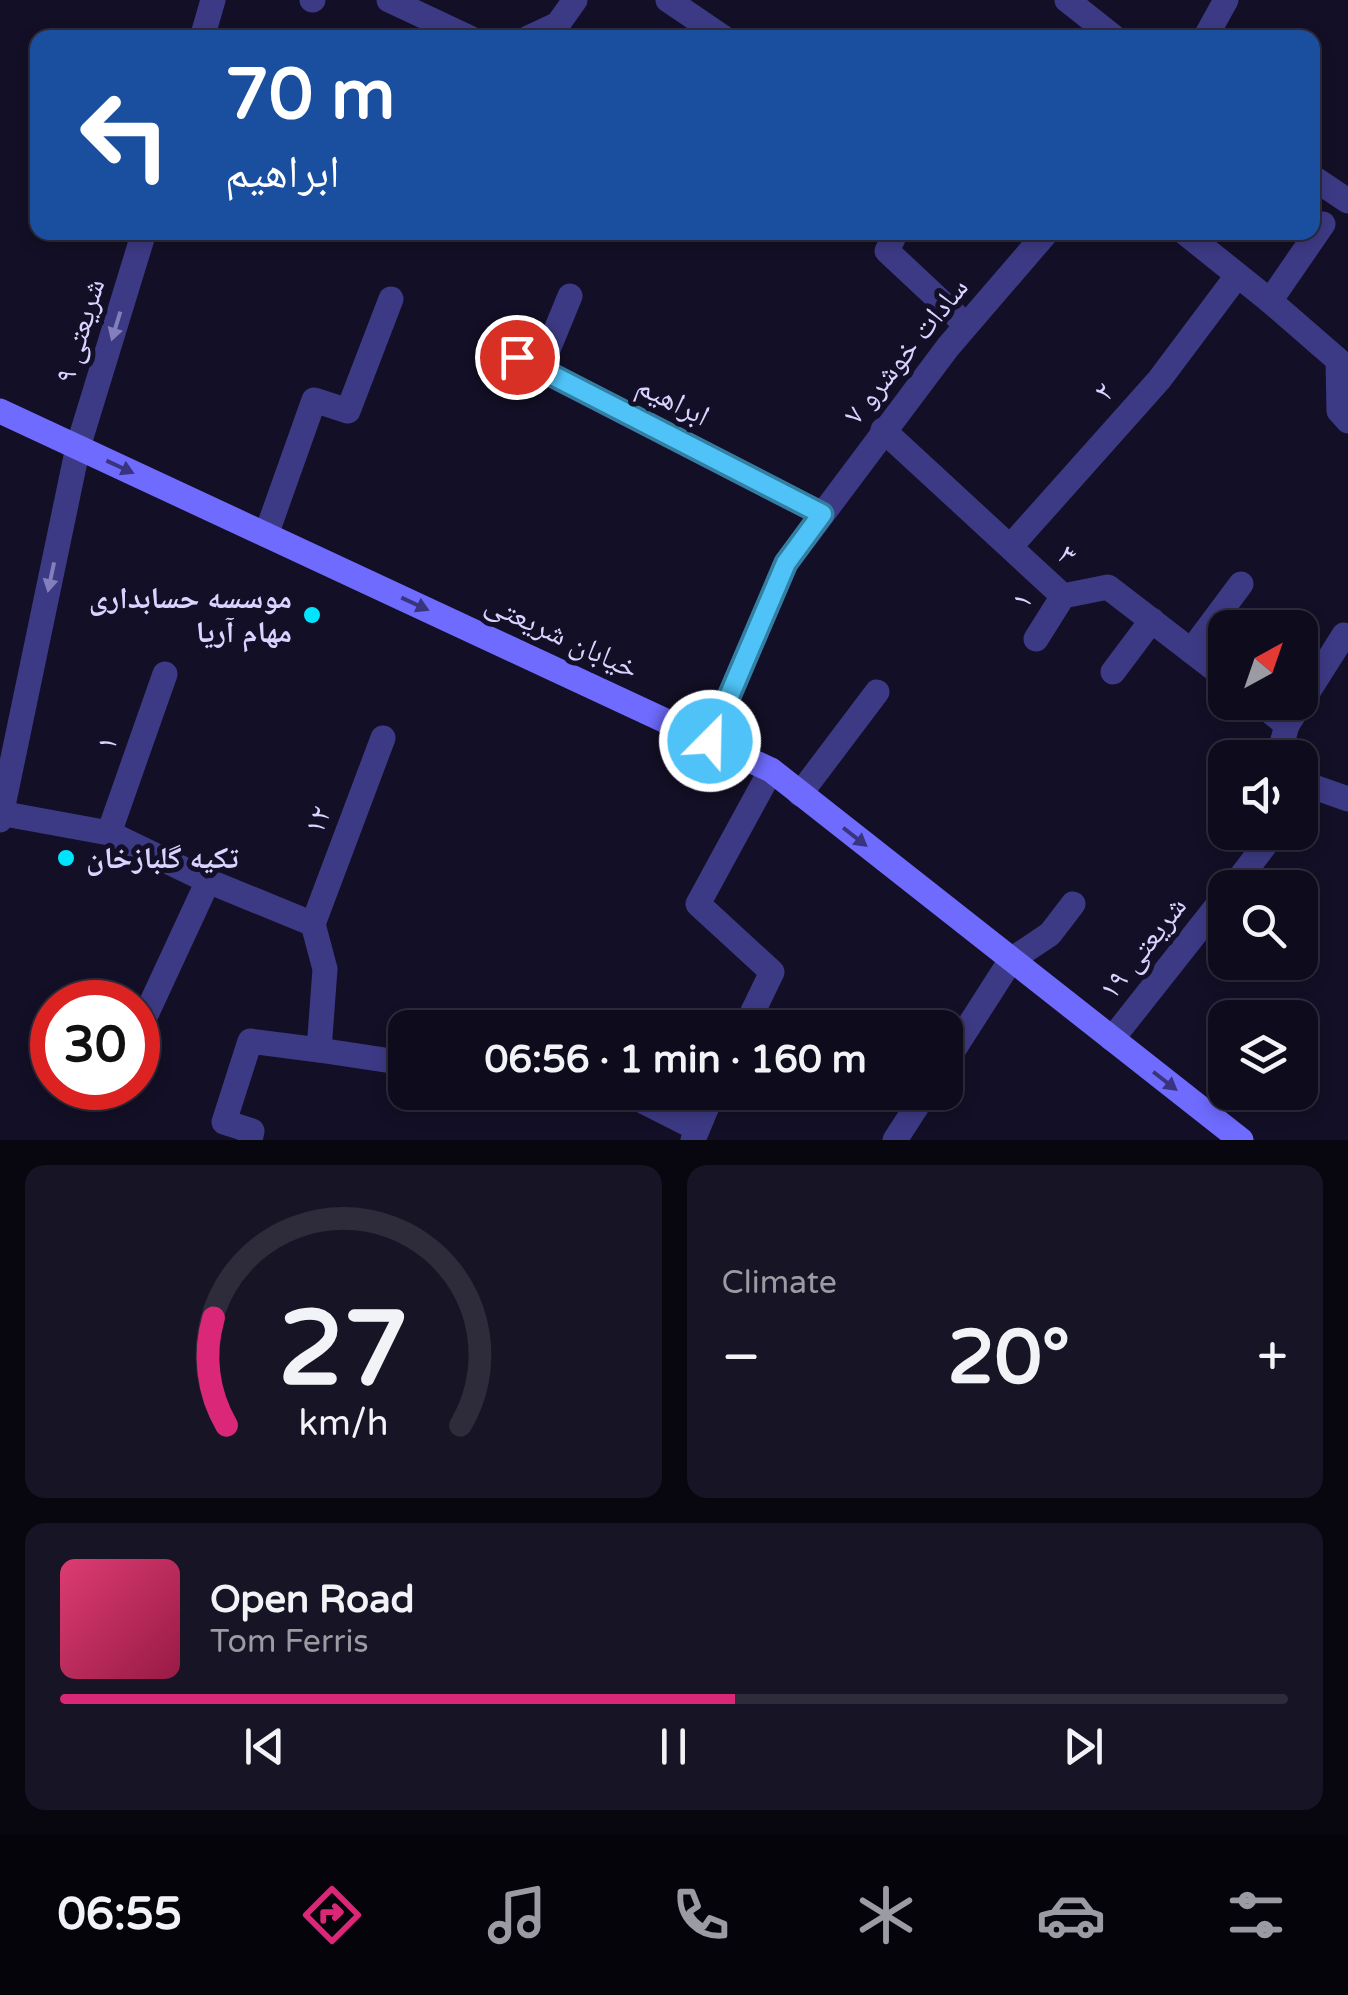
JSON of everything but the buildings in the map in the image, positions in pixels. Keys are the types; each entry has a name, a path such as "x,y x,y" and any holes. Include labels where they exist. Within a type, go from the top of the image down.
{"main road":[{"name":"خیابان شریعتی","path":"0,411 771,770 1241,1140"}],"street":[{"path":"204,30 213,0"},
{"path":"389,0 453,30"},
{"path":"545,30 558,24 575,0"},
{"path":"668,0 712,30"},
{"path":"1068,0 1105,30"},
{"path":"1209,30 1226,0"},
{"path":"1320,181 1346,195"},
{"path":"1320,230 1324,224"},
{"name":"شریعتی ۹","path":"1,816 78,447 142,240"},
{"path":"892,240 887,251 966,325"},
{"name":"سادات خوشرو ۷","path":"710,741 786,563 966,325 1040,240"},
{"path":"1194,240 1338,360 1339,410 1348,420"},
{"path":"1270,301 1313,240"},
{"name":"۲","path":"1011,546 1159,380 1237,276"},
{"path":"540,369 570,296"},
{"path":"266,535 314,400 348,411 392,299"},
{"name":"ابراهیم","path":"494,345 822,514"},
{"name":"۳","path":"884,430 1063,596 1108,587 1208,664"},
{"path":"1191,651 1241,584"},
{"name":"۱","path":"1036,639 1063,596"},
{"path":"1113,672 1152,620"},
{"path":"1283,740 1287,725 1344,634"},
{"name":"۱","path":"110,833 166,674"},
{"path":"800,794 877,692"},
{"path":"1281,720 1287,725"},
{"name":"۱۲","path":"313,924 383,738"},
{"path":"754,1010 772,972 698,904 771,770"},
{"path":"1318,792 1348,799"},
{"path":"1,816 110,833 208,881 313,924 325,970 319,1050"},
{"name":"شریعتی ۱۹","path":"1246,870 1261,850"},
{"path":"160,985 208,881"},
{"path":"963,1035 1011,960 1050,934 1073,904"},
{"name":"شریعتی ۱۹","path":"1112,1039 1208,918"},
{"path":"250,1140 252,1131 224,1122 250,1041 388,1060"},
{"path":"655,1110 695,1134 706,1110"},
{"path":"896,1140 915,1110"}],"place":[{"name":"موسسه حسابداری مهام آریا","path":"312,615"},
{"name":"تکیه گلبازخان","path":"66,858"}],"route":[{"path":"517,357 822,514 786,563 710,741"}]}
